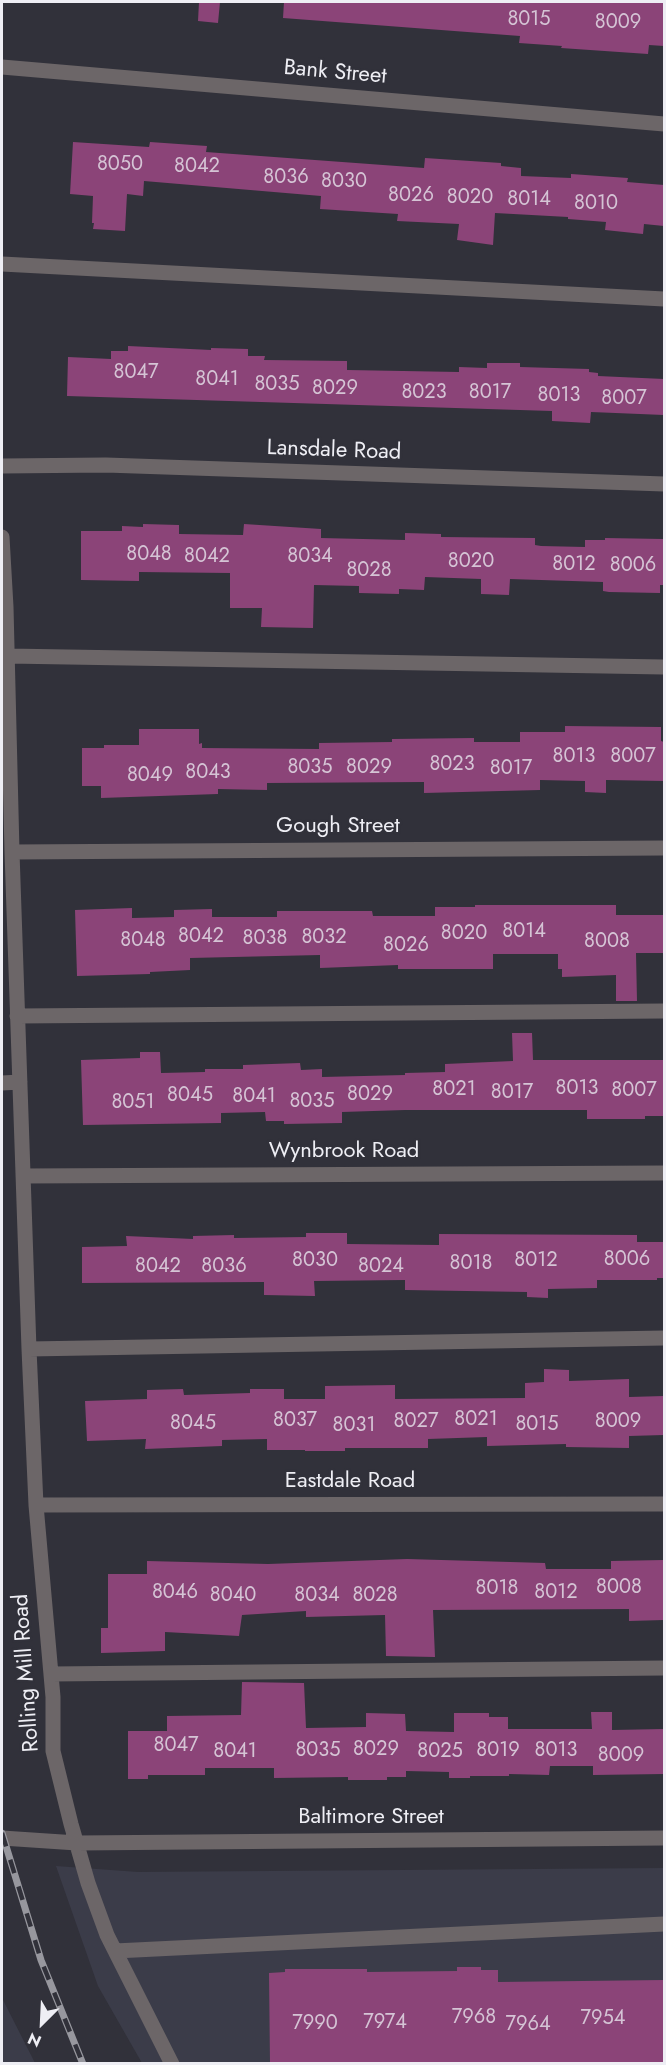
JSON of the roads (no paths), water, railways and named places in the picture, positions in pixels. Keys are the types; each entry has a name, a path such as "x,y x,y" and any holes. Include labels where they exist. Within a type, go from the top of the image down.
{"street":[{"name":"Bank Street","path":"2,67 664,124"},
{"path":"2,264 664,299"},
{"name":"Lansdale Road","path":"2,466 106,465 664,484"},
{"name":"Rolling Mill Road","path":"2,537 29,1348 36,1504 51,1674 53,1751 88,1883 115,1951 172,2064"},
{"path":"5,649 664,667"},
{"name":"Gough Street","path":"12,852 664,848"},
{"path":"17,1016 664,1011"},
{"path":"2,1083 20,1082"},
{"name":"Wynbrook Road","path":"23,1176 664,1173"},
{"path":"29,1348 664,1338"},
{"name":"Eastdale Road","path":"36,1504 664,1504"},
{"path":"51,1674 664,1668"},
{"name":"Baltimore Street","path":"2,1838 77,1843 664,1838"},
{"path":"115,1951 664,1924"}],"railway":[{"path":"2,1833 41,1960 83,2064"}]}
